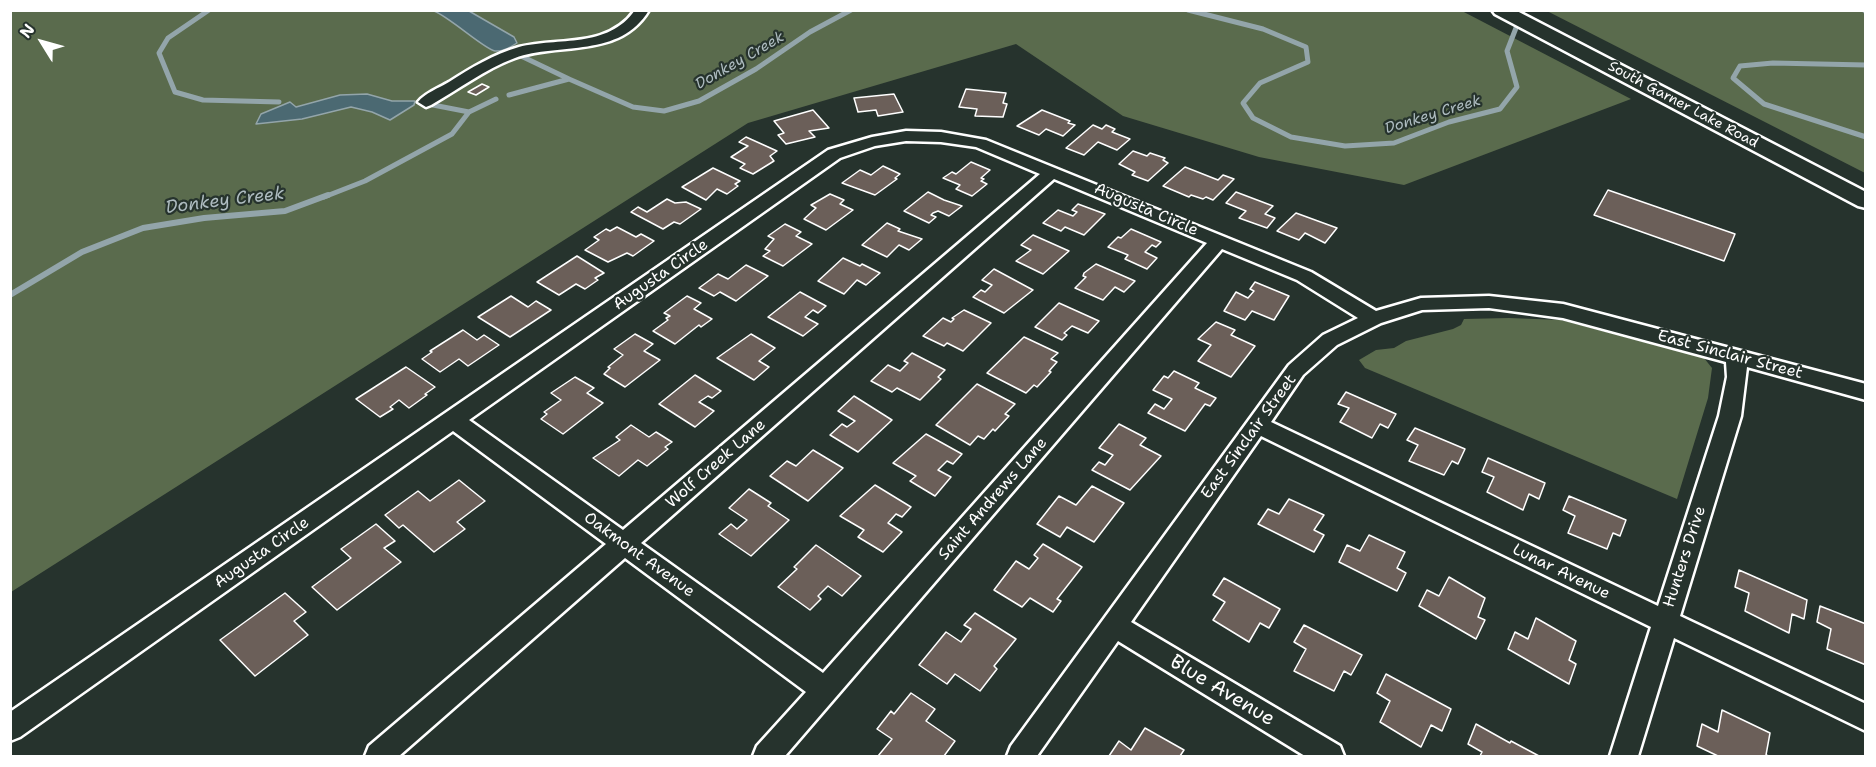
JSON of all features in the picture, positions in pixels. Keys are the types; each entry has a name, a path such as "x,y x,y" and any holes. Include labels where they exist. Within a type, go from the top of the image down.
{"main road":[{"name":"South Garner Lake Road","path":"1501,10 1866,201"}],"street":[{"path":"426,102 506,56 532,48 592,45 608,38 639,17 642,10"},
{"name":"Augusta Circle","path":"10,728 834,154 865,141 905,135 942,136 980,142 1304,276 1374,318"},
{"name":"Wolf Creek Lane","path":"380,756 1052,171"},
{"name":"Saint Andrews Lane","path":"772,755 825,690 1220,241"},
{"name":"East Sinclair Street","path":"1021,756 1296,370 1330,340 1374,318 1421,304 1489,302 1563,311 1866,392"},
{"name":"Hunters Drive","path":"1624,756 1730,416 1737,377 1736,356"},
{"name":"Oakmont Avenue","path":"453,420 825,690"},
{"name":"Lunar Avenue","path":"1257,425 1866,718"},
{"name":"Blue Avenue","path":"1114,626 1330,756"}],"green space":[{"path":"11,11 1462,11 1631,99 1404,185 1259,157 1123,116 1016,44 748,123 11,592"},
{"path":"1547,11 1865,11 1865,173"},
{"path":"1464,319 1561,320 1704,358 1712,368 1708,398 1677,499 1365,368 1359,360 1376,350 1394,348 1406,341 1453,329 1461,325"}],"water":[{"path":"434,11 469,11 514,37 517,43 510,48 495,51"},
{"path":"367,94 392,101 415,101 414,105 390,120 372,112 351,107 302,119 256,124 261,114 290,102 296,107 340,95"}],"building":[{"path":"482,84 489,87 476,95 468,92"},
{"path":"966,89 1006,93 1003,103 1007,104 1003,117 975,116 977,109 959,107"},
{"path":"894,94 903,112 878,116 876,110 858,112 854,98"},
{"path":"813,110 829,128 809,131 815,137 786,144 778,135 784,133 774,121"},
{"path":"1042,110 1075,125 1063,136 1046,129 1039,135 1017,126"},
{"path":"1093,125 1102,129 1106,125 1115,129 1112,132 1130,139 1117,150 1098,142 1084,155 1066,148"},
{"path":"746,137 777,151 770,156 774,161 753,174 740,168 745,164 731,157 748,146 739,142"},
{"path":"1133,151 1147,156 1150,153 1165,158 1163,160 1168,163 1148,181 1132,175 1135,172 1119,164"},
{"path":"971,162 990,170 981,178 984,179 981,181 987,184 972,196 956,189 960,185 943,178 952,172 956,174"},
{"path":"883,166 900,174 895,178 897,179 875,195 842,183 860,170 871,175"},
{"path":"1185,167 1218,180 1223,175 1234,179 1213,200 1191,195 1189,197 1163,186"},
{"path":"713,168 740,181 735,184 738,186 727,194 717,189 706,200 682,187"},
{"path":"1608,190 1735,234 1724,261 1594,215"},
{"path":"928,192 962,206 949,216 938,211 933,213 931,215 936,217 929,223 904,211"},
{"path":"1236,192 1273,206 1265,214 1275,218 1267,228 1239,218 1246,211 1226,203"},
{"path":"830,194 844,200 840,204 853,210 826,230 804,219 816,208 811,205"},
{"path":"667,199 675,203 686,202 701,209 680,224 674,222 663,229 631,212 638,207 647,212"},
{"path":"1078,204 1105,214 1084,235 1065,227 1061,231 1043,223 1058,210 1073,216 1077,212 1072,210"},
{"path":"1296,213 1337,228 1325,243 1305,233 1299,240 1277,231"},
{"path":"887,223 900,229 898,231 922,239 909,250 899,245 887,257 862,245"},
{"path":"785,224 801,232 796,236 812,244 783,266 763,256 770,251 765,249 774,239 768,236"},
{"path":"617,227 636,237 641,234 654,241 633,256 627,253 608,262 585,250 599,240 594,237 606,229 610,231"},
{"path":"1131,229 1161,242 1156,247 1152,245 1145,252 1157,258 1147,269 1125,259 1128,255 1108,247"},
{"path":"1033,235 1069,251 1043,274 1016,261 1031,250 1021,245"},
{"path":"577,256 604,273 595,278 598,280 585,289 576,284 559,295 537,282"},
{"path":"843,258 880,273 866,285 857,280 844,294 818,281"},
{"path":"1096,264 1135,281 1124,292 1115,287 1103,300 1075,288 1086,277 1083,276 1084,273"},
{"path":"746,265 768,276 736,301 720,292 714,296 699,288 718,274 728,279"},
{"path":"994,269 1033,290 1004,313 973,297 981,290 985,292 992,285 982,280"},
{"path":"1255,282 1289,296 1274,320 1252,311 1245,320 1224,311 1236,292 1248,298 1254,291 1250,289"},
{"path":"800,292 826,306 818,313 813,310 805,317 818,324 803,336 768,317"},
{"path":"511,296 528,307 536,301 551,310 510,337 478,317"},
{"path":"687,296 701,303 694,309 712,319 701,327 699,325 675,344 653,331 668,320 666,318 670,316 664,313"},
{"path":"1059,303 1099,321 1088,333 1072,326 1064,333 1067,335 1062,340 1035,327"},
{"path":"964,310 991,323 963,351 947,343 944,346 923,336 943,318 951,322 954,319 952,318"},
{"path":"1216,322 1235,330 1231,335 1255,346 1231,377 1198,361 1211,345 1198,339"},
{"path":"463,330 477,340 484,335 499,345 468,366 459,359 440,372 422,359 432,352 430,351"},
{"path":"635,334 653,344 644,351 660,360 625,387 604,374 610,368 608,367 623,355 614,349"},
{"path":"751,334 775,348 759,361 769,367 754,380 717,358"},
{"path":"1024,337 1058,353 1051,359 1057,362 1049,371 1051,372 1037,387 1034,385 1026,393 987,373"},
{"path":"912,353 945,370 938,377 941,379 920,400 897,388 892,392 871,381 888,365 900,371 908,363 904,361"},
{"path":"406,367 435,387 409,408 399,400 390,407 393,409 380,417 356,399"},
{"path":"1174,371 1199,383 1195,388 1216,398 1210,406 1205,404 1185,431 1148,413 1155,404 1164,409 1172,399 1153,390 1164,376 1168,378"},
{"path":"695,375 721,391 712,398 708,396 699,402 714,411 695,427 659,404"},
{"path":"575,377 594,388 587,393 603,403 563,434 541,419 547,414 544,412 561,400 551,393"},
{"path":"977,384 1015,404 1005,414 1009,416 995,431 993,429 984,439 978,436 970,445 936,425"},
{"path":"1346,392 1396,414 1388,428 1380,424 1372,438 1340,422 1349,408 1338,404"},
{"path":"854,396 892,420 858,452 830,435 842,424 847,427 855,421 838,411"},
{"path":"1119,424 1146,438 1140,445 1161,456 1130,490 1092,470 1099,462 1105,465 1113,455 1099,448"},
{"path":"631,425 649,437 656,432 672,442 665,447 668,449 647,466 638,460 619,476 593,458 620,440 616,437"},
{"path":"1415,428 1465,449 1458,464 1452,461 1444,475 1409,461 1418,445 1407,440"},
{"path":"926,434 962,454 953,464 947,461 938,470 951,477 935,496 910,481 916,476 893,463"},
{"path":"813,450 843,468 808,501 770,476 787,461 796,466"},
{"path":"1488,458 1545,483 1539,499 1529,494 1523,510 1487,492 1494,477 1482,472"},
{"path":"459,480 485,501 457,522 465,529 434,552 403,525 399,528 385,515 418,491 430,501"},
{"path":"875,485 911,507 902,517 896,514 888,523 902,532 883,552 858,537 864,530 840,516"},
{"path":"1092,486 1124,503 1094,542 1067,527 1060,537 1037,524 1059,496 1076,505"},
{"path":"749,489 771,503 768,506 789,520 751,556 719,534 731,524 737,529 747,520 729,508"},
{"path":"1569,496 1626,520 1620,536 1613,533 1607,549 1568,533 1575,516 1563,510"},
{"path":"1289,499 1324,515 1314,530 1324,535 1314,552 1258,524 1268,509 1279,514"},
{"path":"376,524 395,541 384,548 401,562 337,610 312,587 351,558 341,549"},
{"path":"1369,535 1405,552 1397,568 1406,573 1397,591 1339,562 1347,545 1360,551"},
{"path":"1043,544 1082,567 1057,599 1061,601 1053,612 1030,598 1022,607 994,590 1016,561 1029,569 1038,558 1034,555"},
{"path":"816,545 861,576 842,596 828,586 818,596 821,599 810,610 778,587 797,569 794,567"},
{"path":"1739,570 1807,600 1804,619 1792,614 1789,633 1745,611 1749,593 1735,587"},
{"path":"1449,577 1485,598 1478,617 1485,620 1476,639 1419,606 1427,590 1439,596"},
{"path":"1224,578 1280,609 1269,628 1260,623 1249,642 1213,620 1225,602 1213,595"},
{"path":"285,593 306,612 294,621 308,635 255,676 220,640"},
{"path":"1820,606 1866,624 1866,665 1827,649 1831,629 1817,622"},
{"path":"975,613 1016,639 994,666 997,669 980,691 955,674 947,684 919,665 946,632 961,642 971,629 964,625"},
{"path":"1536,618 1576,641 1569,660 1576,664 1569,684 1508,649 1515,632 1528,639"},
{"path":"1304,625 1362,655 1351,675 1344,671 1334,691 1294,671 1306,649 1294,642"},
{"path":"1386,674 1451,709 1442,731 1431,725 1421,747 1380,722 1390,701 1377,693"},
{"path":"911,693 935,709 926,721 955,741 944,756 878,756 892,739 877,729 891,711 894,714"},
{"path":"1722,710 1770,733 1766,755 1769,756 1718,756 1697,746 1702,724 1718,732"},
{"path":"1476,724 1539,756 1480,756 1482,752 1468,744"},
{"path":"1145,728 1184,750 1180,756 1109,756 1119,741 1131,750"}],"waterway":[{"name":"Donkey Creek","path":"209,10 168,38 159,53 175,92 203,100 279,102"},
{"name":"Donkey Creek","path":"569,79 633,107 664,111 699,101 756,69 810,32 851,10"},
{"name":"Donkey Creek","path":"1188,10 1263,29 1306,47 1308,62 1260,83 1243,103 1253,118 1291,137 1345,146 1394,143 1449,122 1500,109 1517,87 1507,51 1523,10"},
{"name":"Donkey Creek","path":"521,56 569,79"},
{"path":"1866,65 1773,63 1740,66 1733,78 1764,104 1866,137"},
{"name":"Donkey Creek","path":"509,95 569,79"},
{"name":"Donkey Creek","path":"469,112 496,99"},
{"name":"Donkey Creek","path":"433,105 469,112"},
{"name":"Donkey Creek","path":"324,197 365,181 452,134 469,112"},
{"name":"Donkey Creek","path":"10,295 82,252 143,228 204,218 285,211 328,195"}]}
